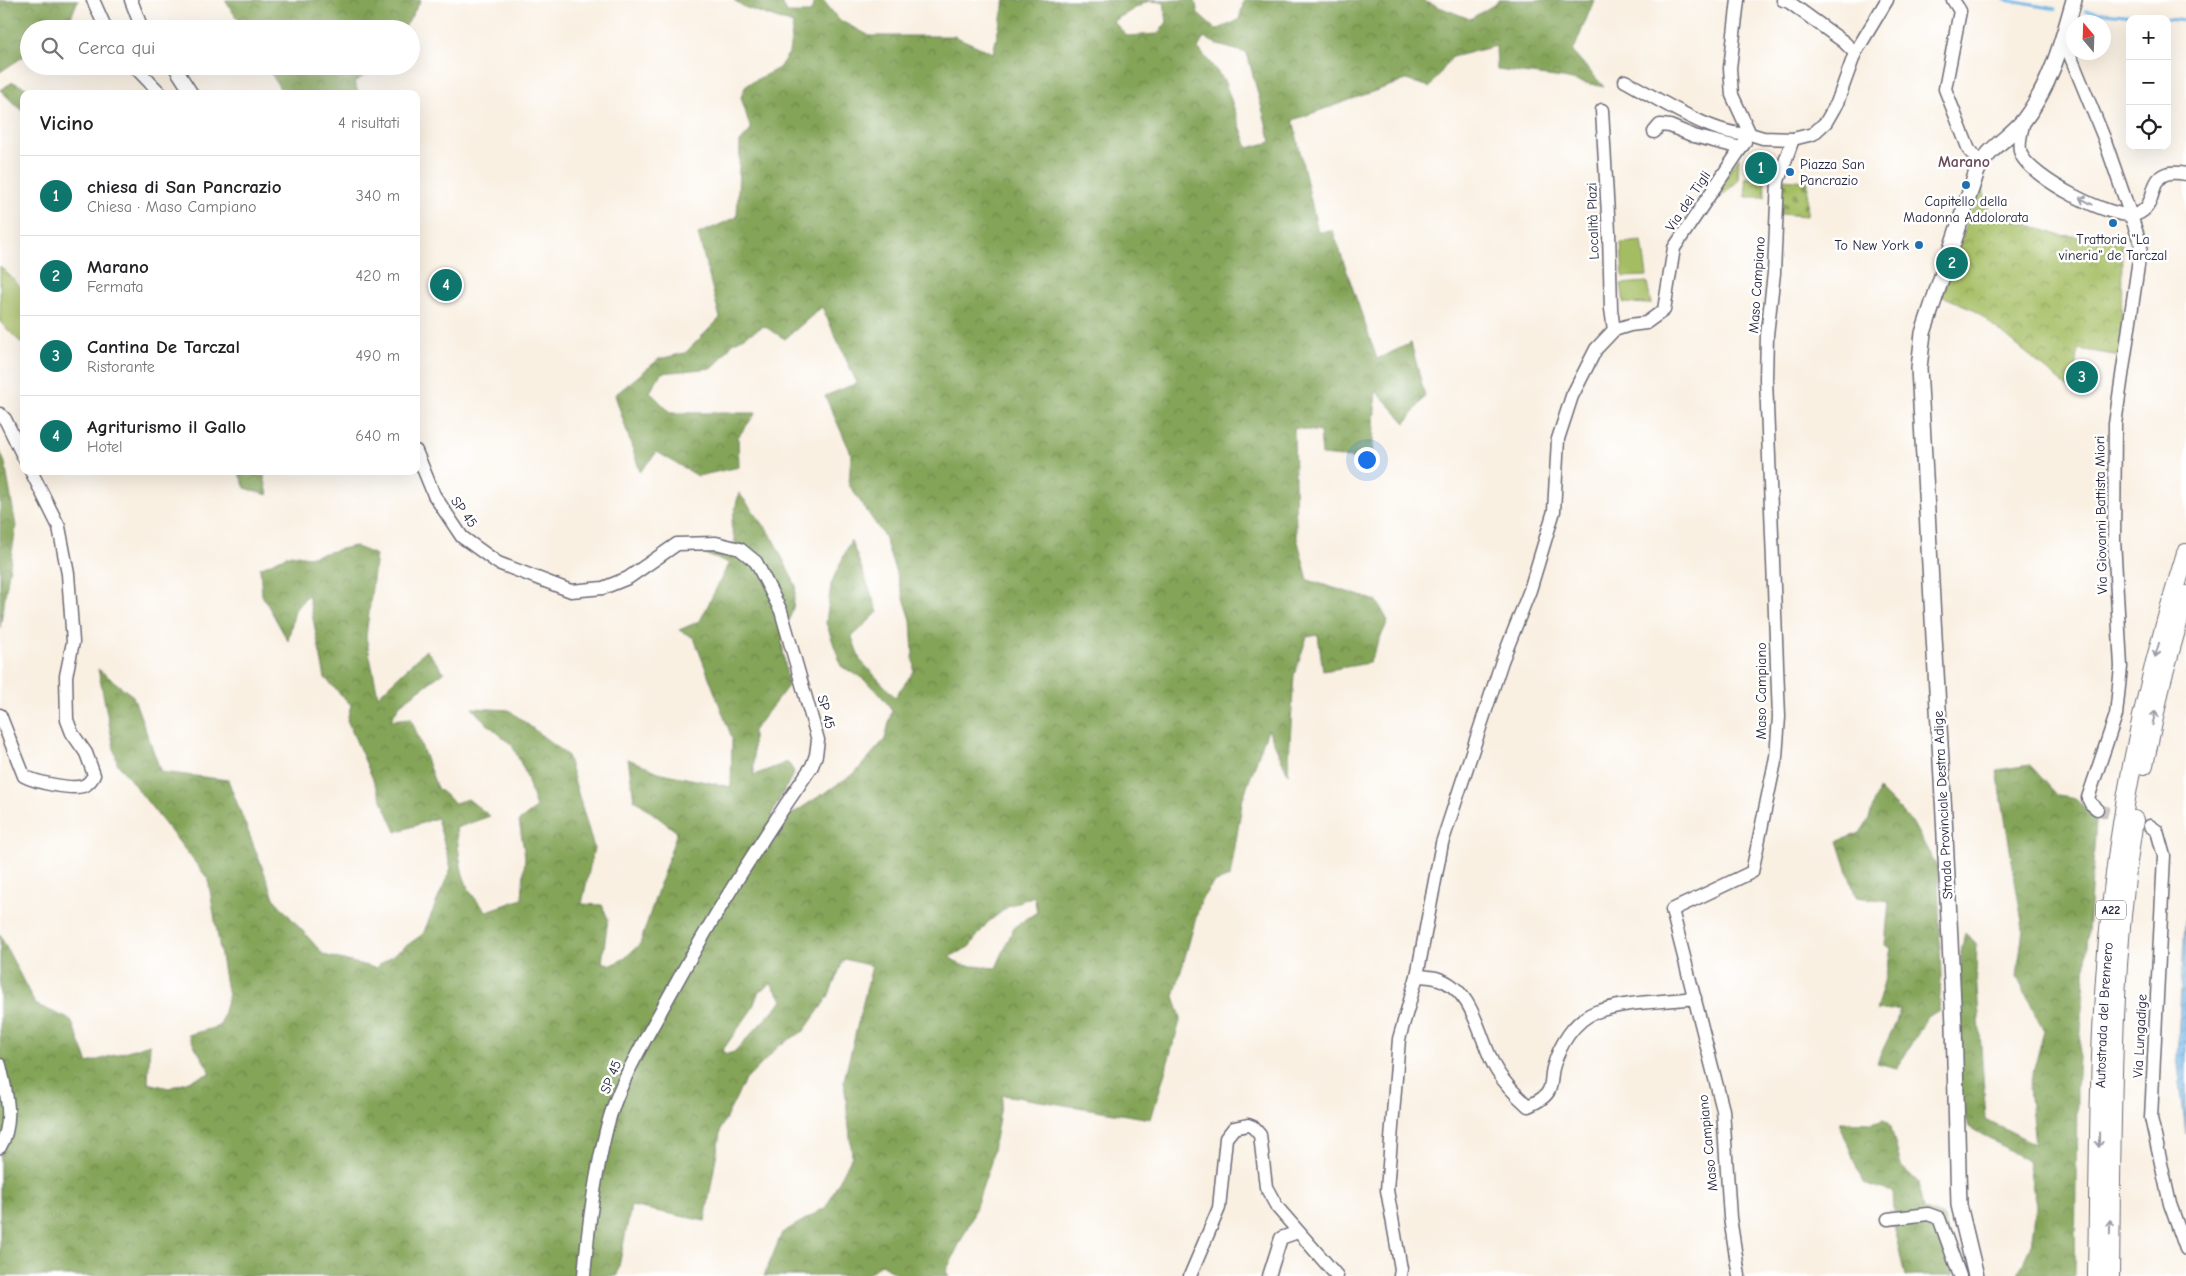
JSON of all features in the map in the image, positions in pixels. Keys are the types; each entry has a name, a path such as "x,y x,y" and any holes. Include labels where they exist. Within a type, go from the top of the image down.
{"highway":[{"name":"Autostrada del Brennero","path":"2097,1276 2101,1063 2108,941 2118,852 2140,719 2154,659 2186,553"},
{"name":"Autostrada del Brennero","path":"2110,1276 2112,1074 2121,931 2141,774 2162,680 2186,594"}],"main road":[{"path":"1980,163 2024,120 2051,74 2074,0"},
{"name":"Strada Provinciale Destra Adige","path":"1976,1276 1958,1205 1954,1025 1919,368 1923,333 1980,163"}],"street":[{"path":"93,0 102,20"},
{"path":"131,0 139,20"},
{"path":"1738,0 1730,68 1732,95 1750,134"},
{"path":"1783,0 1789,2 1844,42 1855,53"},
{"path":"1625,81 1670,106 1718,128 1742,135 1750,134 1762,138 1793,139 1814,134 1826,122 1837,103 1855,53 1887,0"},
{"path":"1953,0 1960,11 1945,89 1969,150 1980,163"},
{"path":"2063,38 2104,138 2132,216"},
{"path":"143,75 157,90"},
{"path":"180,75 189,90"},
{"name":"Località Plazi","path":"1602,110 1611,309 1614,330"},
{"path":"2024,120 2019,145 2021,156 2033,170 2092,205 2113,213 2132,216 2146,209 2158,179 2165,173 2173,171 2186,174"},
{"path":"1654,132 1660,125 1670,126 1694,136 1741,148"},
{"name":"Via dei Tigli","path":"1614,330 1646,323 1664,310 1674,248 1750,134"},
{"name":"Maso Campiano","path":"1739,1276 1730,1218 1722,1110 1672,910 1752,872 1776,757 1779,717 1768,414 1768,335 1774,273 1778,181 1793,139"},
{"name":"Via Giovanni Battista Miori","path":"2096,809 2088,798 2116,715 2121,667 2114,539 2115,424 2141,245 2132,216"},
{"path":"1400,1276 1401,1269 1387,1190 1398,1039 1417,976 1442,843 1502,661 1530,590 1554,511 1558,439 1572,396 1596,349 1614,330"},
{"path":"0,414 5,419 20,450"},
{"name":"SP 45","path":"420,461 434,495 462,537 498,562 571,591 603,588 628,578 677,544 716,543 740,549 756,562 781,611 818,740 812,766 754,852 680,976 626,1074 608,1126 594,1196 584,1276"},
{"path":"0,715 24,776 59,785 81,787 90,782 94,775 92,765 66,720 66,676 74,642 59,527 33,475"},
{"name":"Via Lungadige","path":"2150,826 2157,830 2164,856 2151,1118 2170,1204 2186,1249"},
{"path":"1417,976 1437,978 1452,986 1466,1002 1497,1071 1528,1106 1539,1101 1549,1092 1554,1066 1567,1037 1578,1022 1595,1012 1620,1006 1695,998"},
{"path":"0,1065 6,1096 8,1121 7,1130 0,1146"},
{"path":"1190,1276 1217,1214 1226,1138 1234,1128 1241,1126 1253,1127 1260,1135 1266,1188 1277,1207 1337,1276"},
{"path":"1888,1219 1928,1214 1939,1218 1960,1276"},
{"path":"1269,1276 1280,1238 1298,1232"}],"green space":[{"path":"0,0 78,0 70,20 20,20 20,59 0,72"},
{"path":"225,0 421,0 409,20 238,20"},
{"path":"734,0 781,0 787,13 810,13 816,0 823,0 839,20 870,36 954,36 993,53 1005,0 1195,0 1198,14 1216,30 1239,20 1244,0 1421,0 1470,19 1497,3 1498,0 1594,0 1573,52 1604,87 1563,78 1497,70 1496,46 1452,57 1430,87 1406,80 1293,120 1318,232 1333,231 1377,359 1411,343 1425,396 1406,423 1376,391 1372,460 1322,455 1320,432 1294,428 1296,534 1308,580 1377,601 1388,621 1369,663 1323,671 1318,635 1307,637 1294,675 1288,774 1268,729 1243,798 1230,877 1213,883 1201,900 1174,996 1181,1018 1151,1119 1003,1095 991,1162 972,1218 946,1271 949,1276 900,1276 881,1264 865,1276 764,1276 782,1233 826,1207 852,1156 844,1080 872,966 844,959 828,997 804,1031 780,1045 744,1082 721,1128 705,1221 631,1206 617,1276 0,1276 0,935 35,1004 71,1020 88,1063 150,1044 148,1083 169,1088 211,1073 188,1035 220,1026 228,997 208,879 117,763 98,669 133,696 161,772 228,780 275,900 324,955 375,968 423,934 451,868 437,818 396,832 347,720 351,705 325,678 308,594 295,610 288,641 262,595 260,568 291,554 308,557 354,546 376,555 366,637 378,696 426,650 444,672 400,704 391,720 411,718 437,788 455,803 468,799 490,816 456,828 466,883 471,893 487,911 522,899 525,856 519,821 536,808 526,774 512,745 472,708 509,710 567,755 594,848 582,904 602,905 608,919 602,962 612,965 625,958 640,944 677,832 634,799 628,759 661,773 731,787 732,738 694,638 679,630 700,621 729,563 693,550 738,554 731,525 739,493 770,533 796,586 793,608 782,642 788,686 753,731 754,775 788,762 794,772 771,816 792,814 855,773 885,739 892,710 881,695 870,685 842,667 826,623 831,584 851,540 878,612 852,637 860,660 895,697 914,671 911,620 884,536 849,485 851,453 825,396 857,383 822,307 785,339 764,326 733,343 713,368 661,373 650,392 671,413 756,413 738,437 739,467 698,476 657,452 640,472 615,395 659,359 685,353 720,318 698,234 737,217 740,142 751,130 741,97 746,85 779,68 789,53 793,24 744,7","holes":["1148,1 1164,2 1167,22 1158,34 1127,36 1113,21","1204,37 1218,45 1247,53 1271,142 1248,148 1224,80 1198,48","1034,896 1037,912 1014,927 996,968 961,965 949,957 969,947 987,923 1009,906","771,984 783,1000 734,1052 727,1054 722,1051 752,1009 759,991"]},
{"path":"272,75 366,75 354,82 357,90 281,90"},
{"path":"13,82 30,90 20,90 20,109 0,90"},
{"path":"1739,157 1738,181 1698,218"},
{"path":"1764,172 1765,197 1746,197 1745,178 1759,177 1759,173"},
{"path":"1782,179 1808,181 1807,216 1780,214"},
{"path":"1981,183 1989,211 2058,235 2122,240 2121,356 2079,349 2071,390 1973,309 1942,296"},
{"path":"1642,241 1647,276 1623,277 1621,243"},
{"path":"0,266 20,286 20,342 0,322"},
{"path":"1647,282 1651,304 1624,303 1621,284"},
{"path":"0,451 5,463 16,527 0,628"},
{"path":"240,475 264,475 268,495 245,488"},
{"path":"2030,765 2058,796 2077,799 2096,821 2077,1087 2075,1276 2017,1276 2031,1245 2036,1206 2028,1161 1969,1127 1960,1098 1961,952 1965,933 1977,944 1976,973 1986,1119 2035,1144 2029,1088 2044,1031 2017,977 2023,928 1997,770"},
{"path":"1879,789 1912,822 1938,869 1941,979 1939,1010 1928,1017 1897,1068 1877,1063 1900,1009 1876,1011 1891,948 1885,945 1889,901 1856,897 1838,841 1860,833 1869,819"},
{"path":"1884,1119 1891,1127 1901,1166 1918,1182 1923,1209 1944,1217 1955,1263 1953,1276 1905,1276 1895,1232 1893,1192 1863,1183 1839,1122 1871,1123"}],"water":[{"path":"2186,906 2186,1134 2177,1056"}],"waterway":[{"path":"2005,0 2055,9"},
{"path":"2085,11 2126,15"},
{"path":"2171,19 2186,21"}],"tunnel":[{"path":"2097,809 2150,826"}],"place":[{"name":"chiesa di San Pancrazio","path":"1761,168"},
{"name":"Piazza San Pancrazio","path":"1790,172"},
{"name":"Capitello della Madonna Addolorata","path":"1966,185"},
{"name":"Trattoria \"La vineria\" de Tarczal","path":"2113,223"},
{"name":"To New York","path":"1919,245"},
{"name":"Marano","path":"1952,263"},
{"name":"Agriturismo il Gallo","path":"446,285"},
{"name":"Cantina De Tarczal","path":"2082,377"}],"district":[{"name":"Marano","path":"1964,162"}]}
